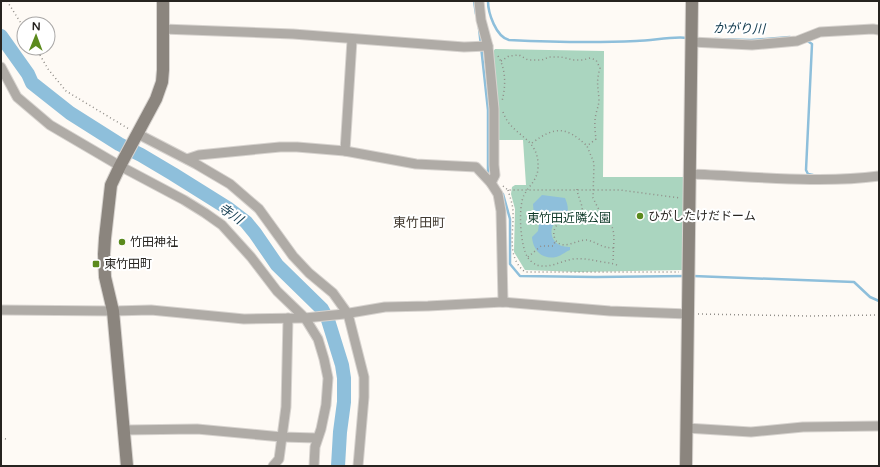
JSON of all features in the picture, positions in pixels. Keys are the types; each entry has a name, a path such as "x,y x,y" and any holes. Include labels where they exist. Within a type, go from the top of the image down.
{"street":[{"path":"127,466 125,430 113,311 106,283 104,254 111,184 156,99 162,82 164,70 163,1"},
{"path":"479,1 488,46 494,109 495,175 491,183"},
{"path":"686,466 692,1"},
{"path":"163,29 293,34 352,40 464,47 488,46"},
{"path":"692,42 752,45 798,41 820,32 873,29 879,30"},
{"path":"345,151 352,40"},
{"path":"1,67 17,96 50,125 184,200 222,225 251,257 277,292 307,318 318,339 328,378 326,405 321,430 315,447 314,466"},
{"path":"137,135 187,159 230,184 259,209 293,256 309,273 330,290 346,314 364,377 364,396 358,466"},
{"path":"187,159 199,155 280,147 297,147 345,151 416,164 476,167 491,183 498,194 501,211 503,302"},
{"path":"690,174 814,179 861,179 879,176"},
{"path":"1,310 151,310 244,319 307,318 346,314 385,307 443,306 503,302 610,311 688,314"},
{"path":"273,466 279,459 286,408 288,318"},
{"path":"686,428 752,432 803,427 879,426"},
{"path":"125,430 197,429 282,437 317,438"}],"path":[{"path":"7,1 16,16"},
{"path":"488,46 501,61 505,76 502,106"},
{"path":"501,61 509,56 519,55 528,60 542,60 549,57 562,57 574,60 590,58 596,60 600,68 597,88 599,99 596,114 596,139 587,146"},
{"path":"41,56 66,91 137,135"},
{"path":"503,111 509,125 531,143 538,158 536,178 524,195 521,206 521,238 527,257 538,265 551,266 570,260 586,258 618,265"},
{"path":"531,143 551,131 565,130 578,137 587,146 594,164 593,198 598,208 613,229 613,263"},
{"path":"503,186 508,190 524,191 529,189 620,190 689,200"},
{"path":"527,257 541,246 553,246 555,241 555,228 559,222 579,219 583,214 583,207 578,199 577,189"},
{"path":"508,190 513,210 512,252 517,264 525,272 688,275"},
{"path":"555,241 563,245 567,245 582,240 588,240 602,247 614,248"},
{"path":"688,314 809,316 879,315"},
{"path":"1,438 6,439"}],"green space":[{"name":"東竹田近隣公園","path":"495,49 604,51 603,177 685,177 683,270 579,272 525,270 514,252 515,209 511,194 512,187 515,185 526,185 523,140 496,140 492,53"}],"water":[{"path":"542,195 565,198 568,212 566,217 559,219 555,223 552,228 552,233 556,243 562,246 570,247 570,250 560,256 551,258 546,257 536,250 532,237 538,231 539,224 534,216 533,204"}],"waterway":[{"path":"474,1 476,14"},
{"name":"かがり川","path":"488,1 489,12 497,30 504,38 509,40 604,42 688,38"},
{"path":"479,28 488,110 488,173"},
{"name":"寺川","path":"1,36 28,74 32,83 70,113 119,144 173,174 229,209 246,222 277,265 322,309 328,320 342,365 344,378 344,402 338,466"},
{"name":"かがり川","path":"715,39 751,40 790,37"},
{"name":"かがり川","path":"806,40 812,44 806,170 808,174 813,175"},
{"path":"503,194 510,219 510,264 520,276 686,276"},
{"path":"693,276 854,282 870,297 879,301"}],"place":[{"name":"ひがしたけだドーム","path":"640,216"},
{"name":"竹田神社","path":"122,242"},
{"name":"東竹田町","path":"96,264"}],"district":[{"name":"東竹田町","path":"419,222"}]}
